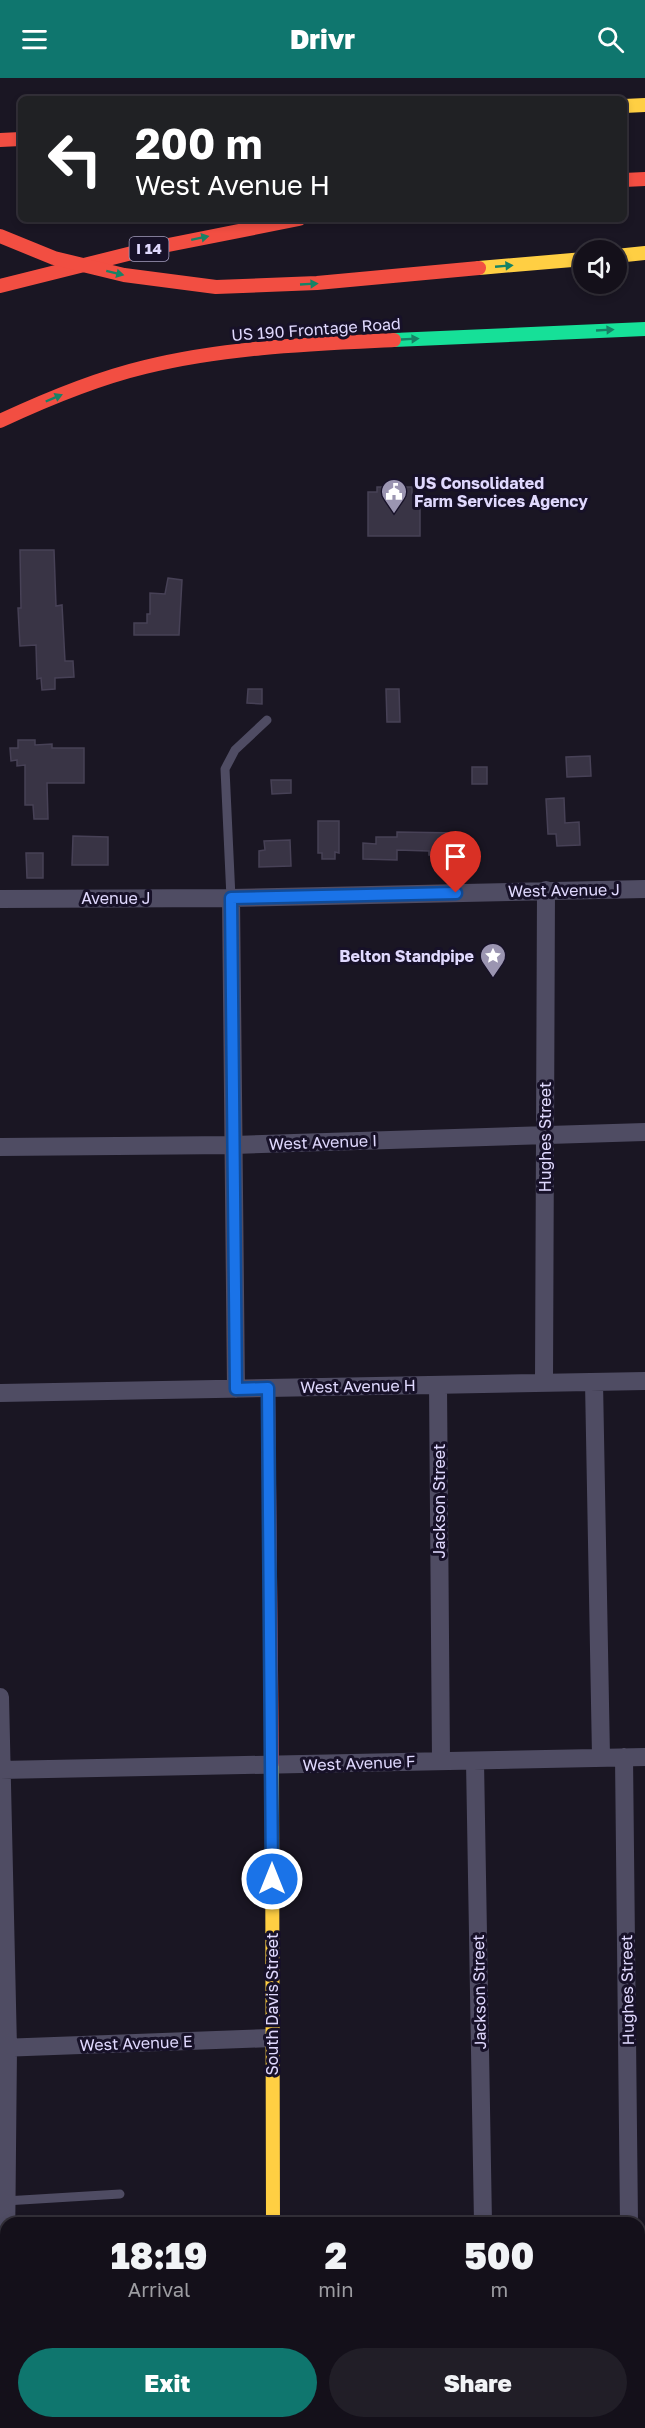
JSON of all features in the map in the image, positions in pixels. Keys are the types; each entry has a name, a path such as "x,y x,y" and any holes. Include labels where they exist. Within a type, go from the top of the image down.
{"main road":[{"path":"627,106 645,105"},
{"path":"0,140 18,139"},
{"path":"627,180 645,178"},
{"name":"I 14","path":"0,285 59,269 206,236 282,222"},
{"path":"0,236 54,258 124,275 216,287 316,283 573,260"},
{"path":"627,255 645,253"},
{"name":"US 190 Frontage Road","path":"0,421 77,388 124,372 225,352 352,342 645,329"},
{"name":"South Davis Street","path":"268,1388 273,2217"}],"street":[{"name":"West Avenue J","path":"231,898 645,889"},
{"name":"Hughes Street","path":"544,1383 546,891"},
{"name":"Avenue J","path":"0,899 231,898"},
{"path":"231,898 236,1389"},
{"name":"West Avenue I","path":"0,1147 234,1145 645,1132"},
{"name":"West Avenue H","path":"0,1393 645,1381"},
{"path":"594,1382 601,1756"},
{"name":"Jackson Street","path":"438,1385 441,1761"},
{"path":"0,1697 5,2217"},
{"name":"West Avenue F","path":"1,1770 272,1766 601,1756 645,1757"},
{"name":"Hughes Street","path":"624,1757 629,2217"},
{"name":"Jackson Street","path":"475,1761 483,2217"},
{"name":"West Avenue E","path":"4,2048 272,2038"}],"lane":[{"path":"231,898 225,769 235,750 267,720"},
{"path":"4,2192 120,2194"}],"building":[{"name":"US Consolidated Farm Services Agency","path":"377,487 412,487 412,494 420,494 420,536 368,536 368,492 377,492"},
{"path":"20,550 54,550 56,606 62,605 65,661 73,661 74,677 55,678 55,689 42,690 41,678 37,679 36,645 20,646 18,608 21,608"},
{"path":"168,578 182,580 179,635 134,635 134,623 147,623 147,614 150,614 150,593 165,594"},
{"path":"248,689 262,689 262,704 247,703"},
{"path":"386,689 399,689 400,722 387,722"},
{"path":"18,740 35,740 35,745 52,744 52,748 84,748 84,783 47,783 48,819 34,819 33,805 25,805 25,765 17,766 17,760 11,761 10,748 18,748"},
{"path":"590,756 591,776 567,777 566,757"},
{"path":"472,767 487,767 487,784 472,784"},
{"path":"271,780 291,780 291,793 272,794"},
{"path":"564,798 565,823 579,822 580,845 557,846 556,834 548,834 546,799"},
{"path":"318,821 339,821 339,853 335,852 335,859 322,859 322,853 318,853"},
{"path":"397,832 459,833 459,855 429,855 429,851 397,850 397,860 363,859 363,843 376,844 376,837 397,837"},
{"path":"73,836 108,837 108,865 72,865"},
{"path":"290,840 291,866 259,867 259,851 265,850 264,841"},
{"path":"26,853 43,853 43,878 27,878"}],"traffic: fast":[{"path":"394,340 645,329"}],"traffic: slow":[{"path":"627,106 645,105"},
{"path":"627,255 645,253"},
{"path":"479,268 573,260"},
{"path":"272,1763 273,2217"}],"traffic: jam":[{"path":"0,140 18,139"},
{"path":"627,180 645,179"},
{"path":"0,286 148,249 284,222"},
{"path":"0,236 54,258 124,275 216,287 317,283 479,268"},
{"path":"0,421 53,397 90,384 126,372 176,360 269,348 394,340"},
{"path":"268,1388 272,1763"}],"place":[{"name":"US Consolidated Farm Services Agency","path":"394,515"},
{"name":"Belton Standpipe","path":"493,979"}],"route":[{"path":"272,1879 268,1388 236,1389 231,898 456,893"}]}
